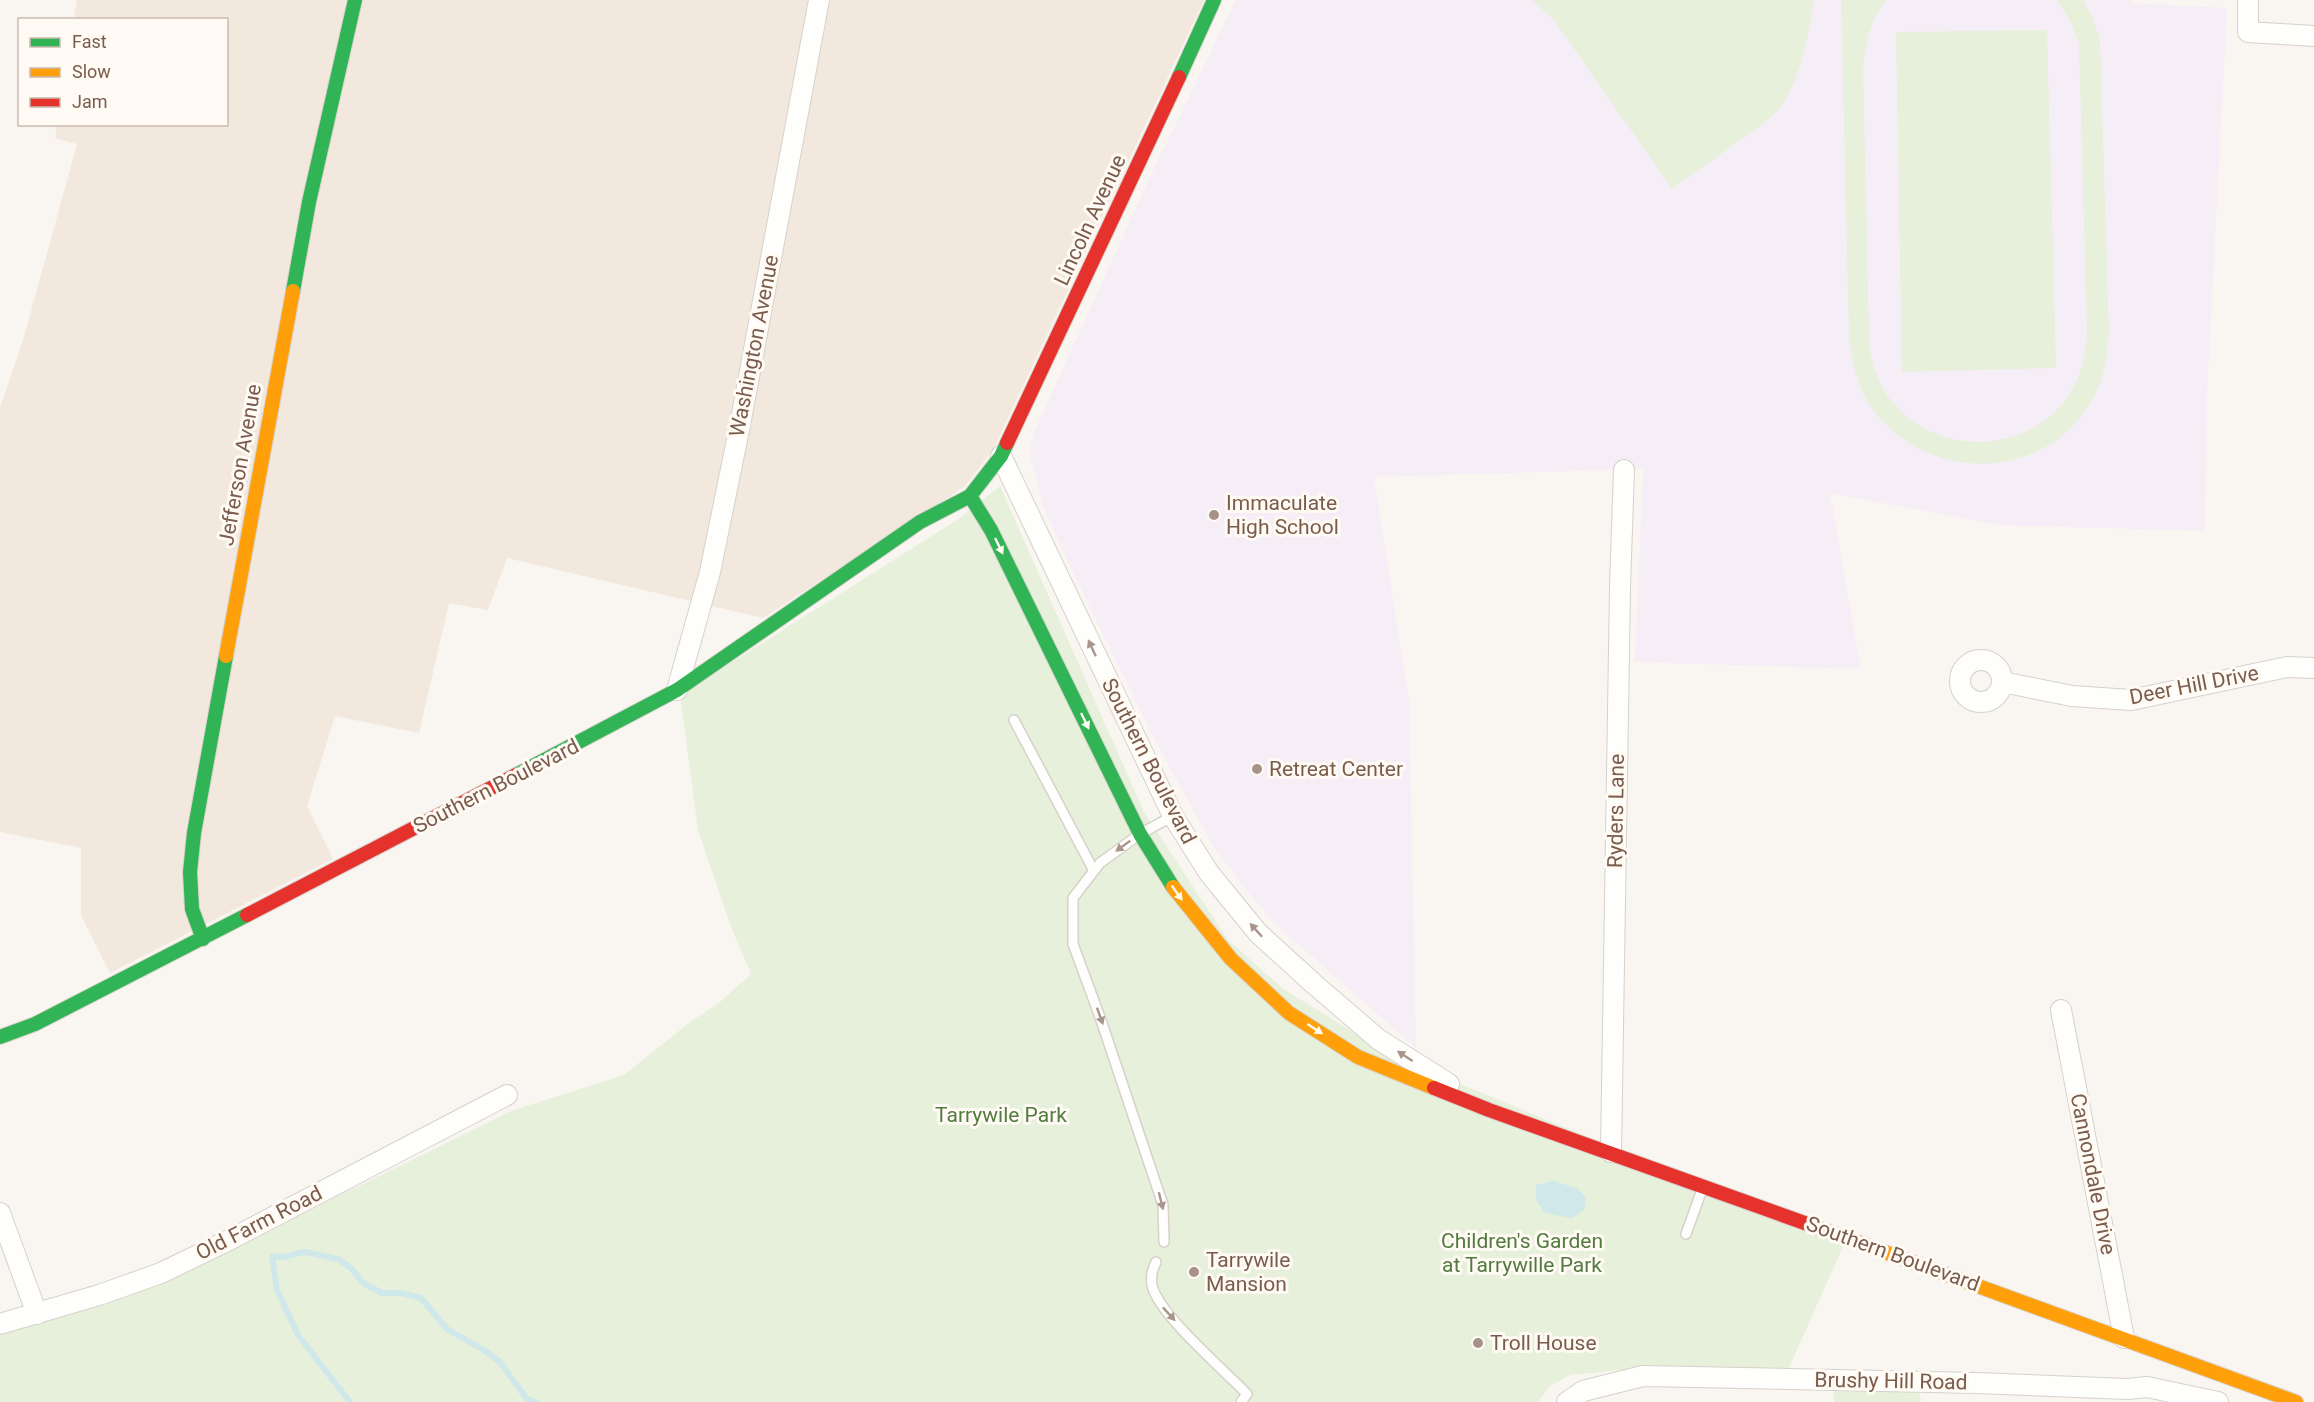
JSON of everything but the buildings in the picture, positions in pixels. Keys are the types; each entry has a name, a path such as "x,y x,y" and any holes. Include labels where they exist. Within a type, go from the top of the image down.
{"street":[{"name":"Jefferson Avenue","path":"203,939 192,909 190,872 194,833 309,202 355,0"},
{"name":"Washington Avenue","path":"677,690 712,561 819,0"},
{"name":"Lincoln Avenue","path":"1001,456 1135,174 1214,0"},
{"path":"2248,0 2248,32 2314,36"},
{"name":"Southern Boulevard","path":"0,1037 35,1024 203,939 677,690 920,522 970,496 1001,456 1173,816 1209,873 1258,933 1378,1039 1489,1110"},
{"name":"Ryders Lane","path":"1611,1152 1624,470"},
{"name":"Southern Boulevard","path":"970,496 991,530 1140,834 1178,895 1231,960 1289,1013 1358,1057 1489,1110 1703,1185 2296,1402"},
{"name":"Deer Hill Drive","path":"2002,682 2072,696 2131,700 2275,669 2314,668"},
{"name":"Cannondale Drive","path":"2061,1010 2124,1338"},
{"name":"Old Farm Road","path":"0,1324 161,1273 507,1095"},
{"path":"0,1213 37,1314"},
{"name":"Brushy Hill Road","path":"1567,1402 1583,1391 1643,1376 1977,1383 2130,1396 2147,1387 2218,1402"}],"lane":[{"path":"1014,720 1094,871"},
{"path":"1164,1242 1163,1205 1074,945 1073,898 1100,863 1140,834 1173,816"},
{"path":"1686,1234 1703,1185"},
{"path":"1156,1262 1152,1270 1152,1287 1162,1309 1247,1394 1241,1402"}],"shaded area":[{"path":"77,0 1204,0 993,450 964,487 763,618 507,558 488,610 449,603 419,733 335,716 307,806 333,859 110,973 81,915 81,848 0,832 0,408 24,337 77,144 55,138 57,126 228,126 228,18 74,18"},
{"name":"Immaculate High School","path":"1236,0 2130,0 2130,3 2227,8 2207,394 2205,531 1999,525 1830,493 1861,669 1635,662 1643,469 1374,477 1409,701 1416,1048 1291,938 1265,912 1240,883 1209,839 1151,733 1074,574 1043,506 1030,455 1035,430 1151,175"}],"green space":[{"path":"1532,0 1813,0 1798,72 1793,86 1779,109 1758,127 1672,189 1554,20"},
{"path":"1841,0 1886,0 1869,32 1863,68 1869,336 1874,366 1877,376 1893,403 1914,423 1940,436 1969,442 1998,440 2025,432 2050,416 2070,393 2083,364 2087,332 2079,44 2072,24 2057,0 2083,0 2092,17 2100,41 2109,334 2106,358 2100,383 2082,415 2057,439 2028,455 1995,463 1961,462 1929,453 1898,436 1867,402 1859,384 1849,337"},
{"path":"2047,30 2056,368 1902,372 1896,32"},
{"name":"Tarrywile Park","path":"1000,486 1144,812 1228,940 1282,988 1388,1054 1624,1152 1849,1233 1787,1372 1632,1369 1570,1375 1549,1387 1538,1402 0,1402 0,1316 243,1237 361,1185 511,1111 624,1075 690,1022 720,1002 751,974 730,924 698,830 680,695 957,520"},
{"path":"1833,1374 1917,1375 1921,1402 1834,1402"}],"water":[{"path":"1553,1181 1577,1188 1586,1198 1584,1210 1572,1218 1545,1213 1536,1200 1536,1185"}],"waterway":[{"path":"350,1402 298,1335 277,1290 272,1256 282,1257 305,1252 338,1259 351,1268 363,1283 382,1293 401,1293 421,1298 447,1329 499,1361 527,1399 536,1402"}],"traffic: fast":[{"path":"293,291 309,202 355,0"},
{"path":"1179,77 1214,0"},
{"path":"516,775 677,690 920,522 970,496 1001,456 1007,443"},
{"path":"970,496 991,530 1140,834 1173,887"},
{"path":"203,939 192,909 190,872 194,833 226,656"},
{"path":"0,1037 35,1024 247,915"}],"traffic: slow":[{"path":"226,656 293,291"},
{"path":"1173,887 1231,959 1289,1013 1358,1057 1434,1088"},
{"path":"1827,1231 2296,1402"}],"traffic: jam":[{"path":"1007,443 1179,77"},
{"path":"247,915 516,775"},
{"path":"1434,1088 1489,1110 1827,1231"}],"place":[{"name":"Immaculate High School","path":"1214,515"},
{"name":"Retreat Center","path":"1257,769"},
{"name":"Tarrywile Mansion","path":"1194,1272"},
{"name":"Troll House","path":"1478,1343"}],"park label":[{"name":"Children's Garden at Tarrywille Park","path":"1522,1253"}]}
